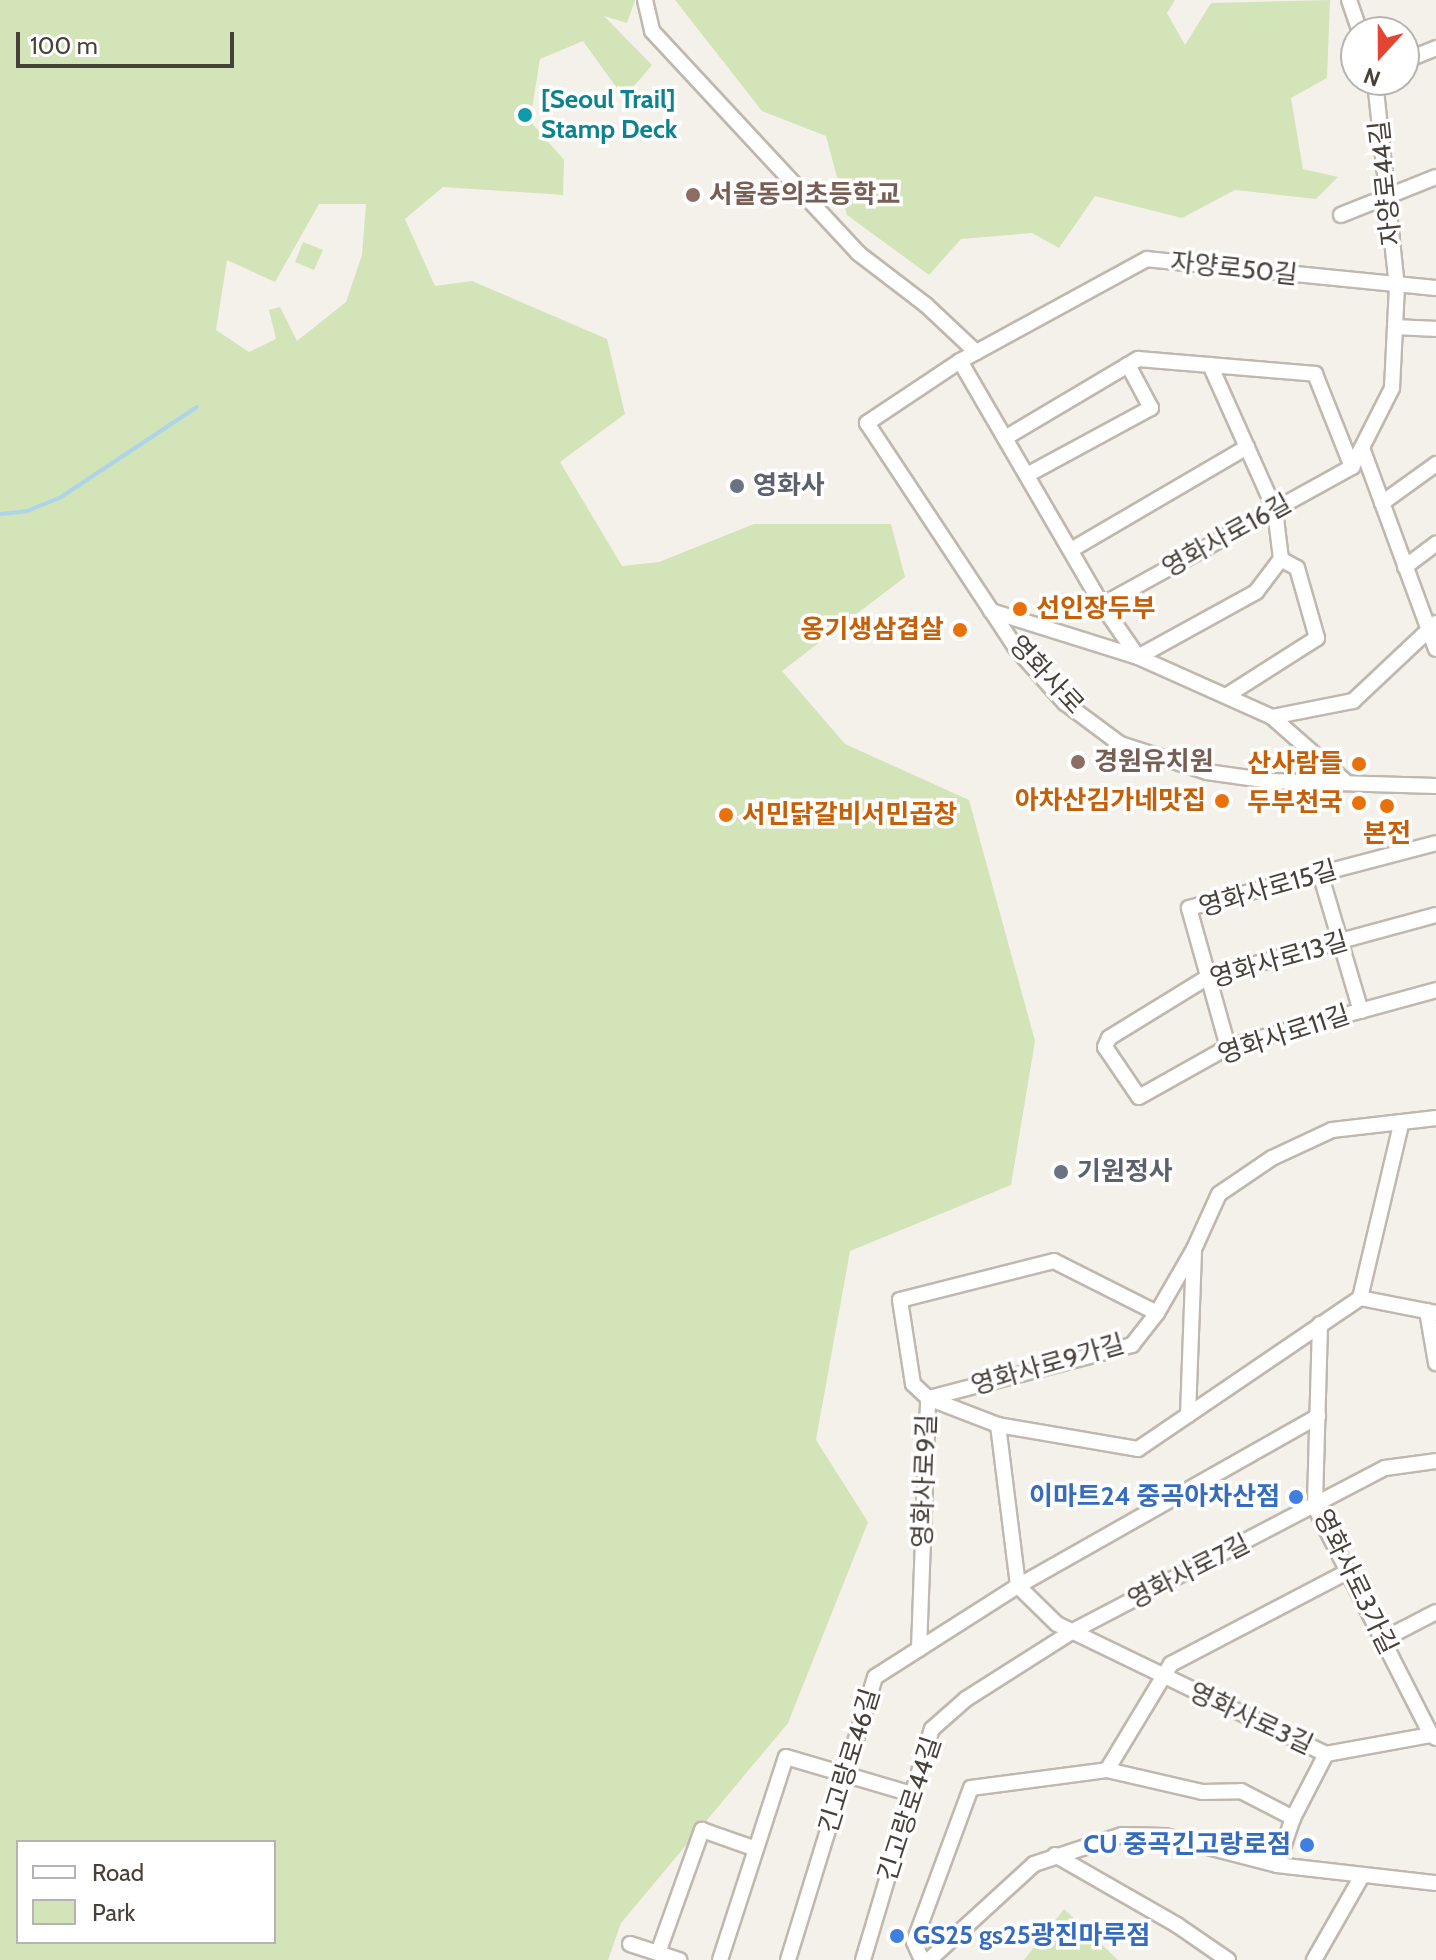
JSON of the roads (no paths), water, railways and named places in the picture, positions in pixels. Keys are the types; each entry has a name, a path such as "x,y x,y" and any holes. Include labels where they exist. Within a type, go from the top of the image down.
{"street":[{"path":"645,0 652,31 858,253 926,305 976,352"},
{"name":"자양로44길","path":"1352,467 1392,388 1397,287 1377,96"},
{"path":"1341,215 1436,177"},
{"name":"자양로50길","path":"960,361 1147,259 1397,287 1436,288"},
{"path":"1395,327 1436,329"},
{"path":"1005,438 1138,359 1210,365 1315,374 1352,467"},
{"path":"960,361 1102,605 1138,657"},
{"name":"영화사로","path":"960,361 867,423 1016,648 1065,703 1120,744 1207,772 1270,781 1436,786"},
{"path":"1027,475 1151,408 1128,365"},
{"path":"1138,657 1256,592 1281,559 1275,510 1210,365"},
{"path":"1071,550 1247,447"},
{"path":"1362,448 1405,567 1432,627 1436,649"},
{"path":"1382,503 1436,464"},
{"name":"영화사로16길","path":"1102,605 1352,467"},
{"path":"1405,567 1436,544"},
{"name":"영화사로16길","path":"1226,696 1317,638 1297,568 1281,559"},
{"path":"991,611 1138,657 1272,717 1347,783"},
{"path":"1272,717 1353,701 1432,627"},
{"name":"영화사로15길","path":"1228,1047 1189,908 1436,843"},
{"path":"1320,873 1361,1011"},
{"name":"영화사로13길","path":"1139,1097 1105,1047 1109,1038 1208,977 1436,915"},
{"name":"영화사로11길","path":"1139,1097 1228,1047 1436,990"},
{"name":"영화사로9가길","path":"928,1398 1132,1345 1157,1313 1194,1249 1219,1194 1272,1158 1332,1130 1436,1118"},
{"path":"1401,1124 1360,1298 1432,1312 1436,1363"},
{"path":"1188,1415 1194,1249"},
{"path":"928,1398 913,1384 900,1300 1054,1261 1157,1313"},
{"name":"영화사로9길","path":"919,1649 928,1398 998,1425 1138,1449 1360,1298"},
{"name":"영화사로3가길","path":"1320,1324 1315,1507 1433,1736"},
{"name":"긴고랑로46길","path":"788,1960 875,1677 1018,1586 1318,1416"},
{"path":"998,1425 1018,1586"},
{"name":"영화사로7길","path":"1073,1631 1385,1468 1436,1461"},
{"name":"영화사로3길","path":"1107,1770 1171,1664 1347,1572"},
{"name":"영화사로3길","path":"1018,1586 1057,1624 1161,1677 1326,1754 1433,1736"},
{"path":"1382,1640 1436,1612"},
{"name":"긴고랑로44길","path":"863,1960 932,1729 966,1699 1073,1631"},
{"path":"1277,1865 1293,1818 1326,1754"},
{"path":"720,1960 786,1757 912,1794"},
{"path":"922,1960 914,1942 971,1788 1107,1770 1202,1792 1241,1791 1293,1818"},
{"path":"658,1953 702,1830 756,1849"},
{"path":"929,1960 1034,1864 1122,1835 1165,1836 1277,1865 1436,1883"},
{"path":"1055,1855 1177,1925 1228,1960"},
{"path":"1315,1960 1362,1876"},
{"path":"630,1944 679,1960"}],"waterway":[{"path":"0,514 27,511 61,497 197,407"}],"place":[{"name":"[Seoul Trail] Stamp Deck","path":"525,115"},
{"name":"서울동의초등학교","path":"693,195"},
{"name":"영화사","path":"737,486"},
{"name":"선인장두부","path":"1020,609"},
{"name":"옹기생삼겹살","path":"960,630"},
{"name":"경원유치원","path":"1078,762"},
{"name":"산사람들","path":"1359,764"},
{"name":"아차산김가네맛집","path":"1222,801"},
{"name":"두부천국","path":"1359,803"},
{"name":"본전","path":"1387,806"},
{"name":"서민닭갈비서민곱창","path":"726,815"},
{"name":"기원정사","path":"1061,1172"},
{"name":"이마트24 중곡아차산점","path":"1296,1497"},
{"name":"CU 중곡긴고랑로점","path":"1307,1845"},
{"name":"GS25 gs25광진마루점","path":"897,1936"}]}
